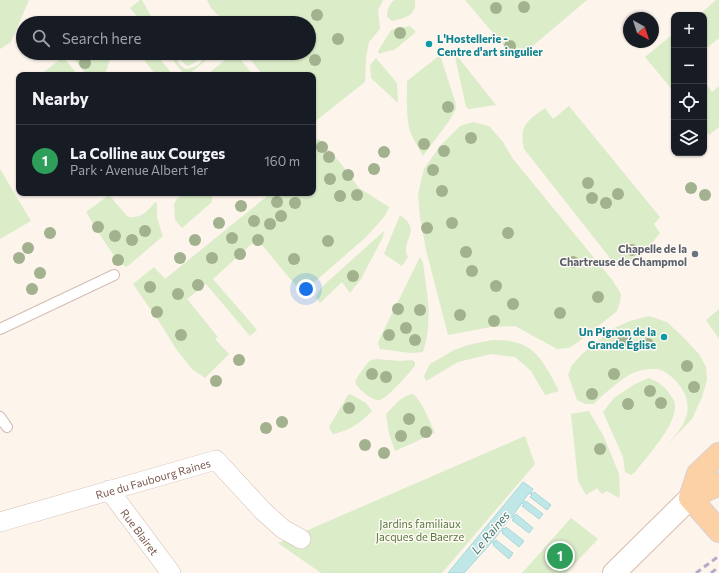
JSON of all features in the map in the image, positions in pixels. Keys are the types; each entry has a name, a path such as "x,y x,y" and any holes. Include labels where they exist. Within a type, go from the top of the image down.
{"main road":[{"path":"690,498 698,474 719,454"},
{"path":"614,573 690,498 719,484"},
{"path":"690,498 718,530"}],"street":[{"name":"Rue du Faubourg Raines","path":"0,522 216,460 263,511 283,529 301,539"},
{"name":"Rue Blairet","path":"109,490 171,573"}],"lane":[{"path":"0,328 114,275"},
{"path":"0,416 7,427"}],"green space":[{"path":"0,0 29,0 22,16 16,16 16,30 11,42 0,49"},
{"path":"142,0 151,16 137,16 130,8"},
{"path":"207,0 383,0 378,10 380,29 369,42 366,58 365,82 316,121 316,72 261,72 251,60 316,60 316,16 219,16 211,8"},
{"path":"394,0 415,0 414,10 406,17 392,21 387,17 387,14"},
{"path":"465,0 587,0 516,60"},
{"path":"716,0 719,0 719,38 707,48 707,12 702,12"},
{"path":"410,26 416,32 393,51 391,50 379,54 378,51 391,30"},
{"path":"671,35 671,88 645,57 656,48 659,48 659,45"},
{"path":"454,52 496,105 469,109 466,107"},
{"path":"440,55 455,101 456,109 423,156 413,139 409,128 407,110 407,81"},
{"path":"376,58 397,83 398,103 371,78 370,65"},
{"path":"59,60 66,60 76,72 44,72"},
{"path":"75,60 110,60 105,72 85,72"},
{"path":"144,60 161,60 171,72 154,72"},
{"path":"173,60 178,60 186,69 197,65 203,60 206,60 192,72 183,72"},
{"path":"182,60 198,60 188,66"},
{"path":"225,60 241,60 251,72 211,72"},
{"path":"707,85 712,92 719,86 719,127 709,135 707,133"},
{"path":"569,106 660,217 654,224 660,233 639,259 627,260 617,267 524,149 523,134 529,120 545,108 553,119"},
{"path":"473,122 489,126 503,142 513,159 613,281 621,294 617,311 569,348 557,349 515,326 491,327 448,335 426,250 420,217 418,194 424,169 440,146 460,126"},
{"path":"316,139 319,139 342,165 359,188 389,207 385,216 366,237 302,293 257,239 213,279 257,330 250,336 206,284 187,299 218,337 215,339 229,354 205,378 192,369 176,349 133,284 154,267 165,279 267,196 316,196"},
{"path":"0,169 31,221 0,239"},
{"path":"108,196 110,196 127,216 131,217 140,216 155,202 157,203 157,218 163,236 126,267 110,250 86,212"},
{"path":"181,196 212,197 212,202 182,228 175,220 174,205 176,200"},
{"path":"400,215 407,221 411,231 406,246 408,257 402,266 384,254"},
{"path":"384,231 383,237 361,279 350,293 342,282 320,303 316,297 324,285"},
{"path":"420,257 424,267 428,296 428,324 426,343 423,352 411,353 380,349 378,342"},
{"path":"719,309 719,339 706,320"},
{"path":"649,316 667,322 699,354 706,367 707,380 702,397 692,419 667,445 684,423 688,408 682,389 669,374 657,369 648,369 633,373 615,385 594,404 585,404 577,400 568,375 572,365 582,354 614,328 630,321"},
{"path":"492,340 511,341 530,349 547,368 559,391 545,395 531,371 515,357 491,354 458,362 426,381 424,376 430,364 454,350 468,345"},
{"path":"376,359 400,361 412,360 415,362 415,365 406,377 388,395 380,400 373,399 366,394 355,382 369,361"},
{"path":"649,378 659,383 669,393 675,404 674,412 667,430 661,439 636,471 631,475 625,472 623,457 603,412 614,398 635,384"},
{"path":"350,394 366,403 372,411 355,426 334,434 329,427"},
{"path":"413,394 423,407 435,433 395,451 389,434 386,414 401,399"},
{"path":"589,411 604,437 619,474 619,498 607,491 602,494 597,488 586,495 578,481 571,414"},
{"name":"Jardins familiaux Jacques de Baerze","path":"525,436 535,464 442,573 321,573 278,543"},
{"path":"571,518 598,539 566,573 522,573"}],"water":[{"name":"Le Raines","path":"523,482 533,489 531,492 532,494 534,492 551,505 547,510 530,497 532,495 529,493 523,501 526,501 543,514 539,519 522,506 524,504 522,503 513,515 514,516 516,514 533,528 529,533 512,520 514,518 511,517 502,528 504,529 506,527 524,541 519,547 502,533 503,532 501,530 493,541 495,542 496,540 513,553 509,559 493,545 494,544 492,542 464,573 448,573"}],"railway":[{"path":"696,573 719,556"},
{"path":"711,573 719,567"}],"place":[{"name":"L'Hostellerie - Centre d'art singulier","path":"429,44"},
{"name":"Chapelle de la Chartreuse de Champmol","path":"695,254"},
{"name":"Un Pignon de la Grande Église","path":"664,337"},
{"name":"La Colline aux Courges","path":"560,556"}]}
